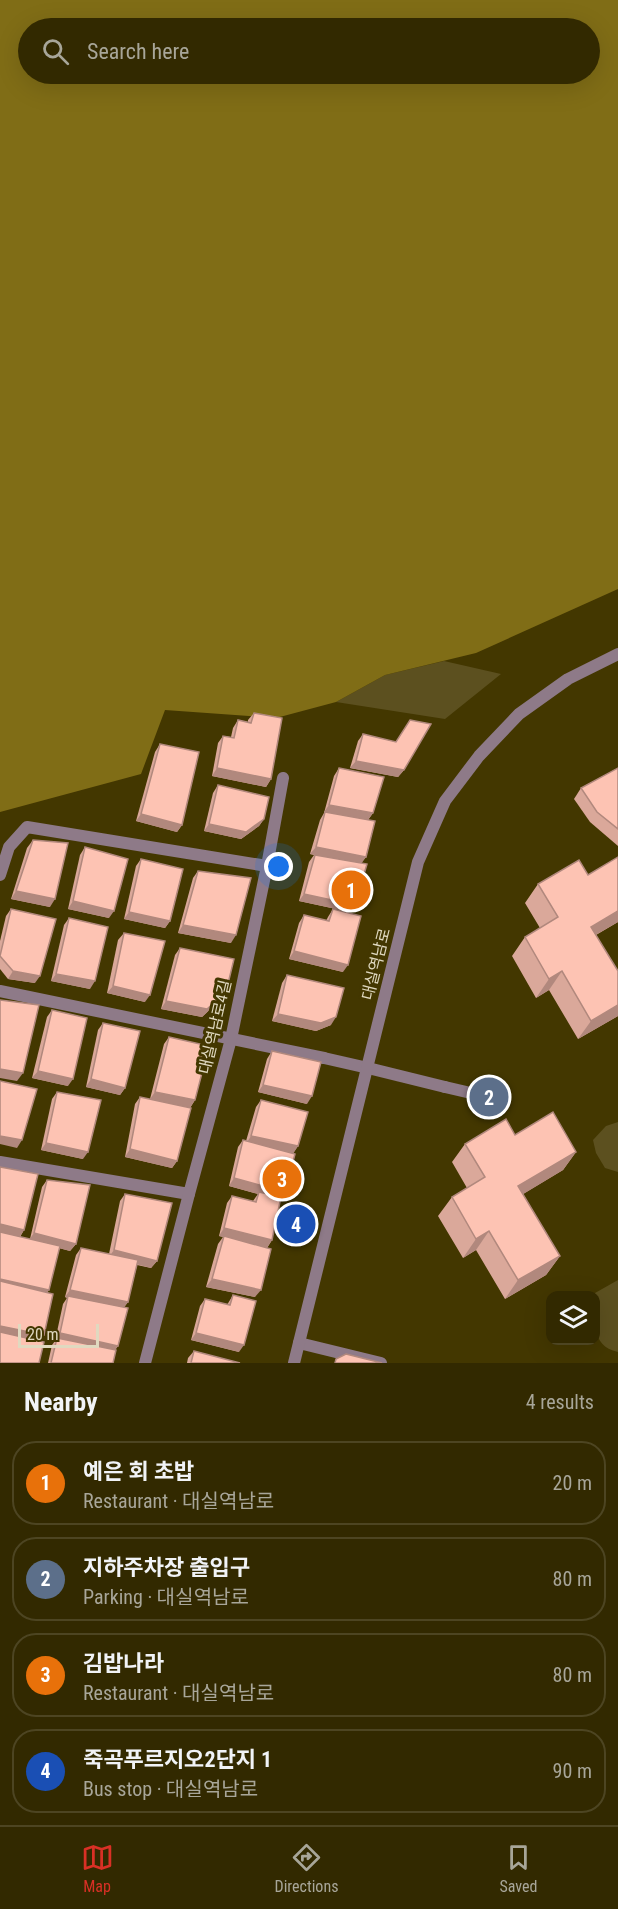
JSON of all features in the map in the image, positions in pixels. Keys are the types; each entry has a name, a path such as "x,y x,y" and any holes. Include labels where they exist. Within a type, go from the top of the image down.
{"street":[{"name":"대실역남로","path":"294,1363 418,862 446,801 479,756 519,714 568,679 618,654"},
{"name":"대실역남로4길","path":"146,1363 231,1038 283,778"},
{"path":"0,875 9,847 27,827 267,866"},
{"path":"0,991 324,1058 488,1097"},
{"path":"0,1162 189,1194"},
{"path":"299,1343 381,1363"}],"shaded area":[{"path":"0,0 618,0 618,589 476,653 385,675 336,702 276,718 165,710 141,774 0,812"},
{"path":"444,661 501,674 445,719 336,702 385,675"},
{"path":"618,1122 618,1172 605,1168 596,1153 593,1140 606,1126"},
{"path":"618,1280 618,1352 609,1349 600,1340 599,1291"}],"building":[{"path":"254,713 282,718 271,779 217,768 223,736 234,738 238,720 251,723"},
{"path":"410,720 431,724 404,770 356,761 363,734 396,742"},
{"path":"160,744 199,752 182,825 141,814"},
{"path":"339,768 384,777 373,813 329,805"},
{"path":"618,768 618,829 597,812 581,788"},
{"path":"218,785 269,797 264,819 246,832 209,824"},
{"path":"325,812 375,821 366,857 316,847"},
{"path":"33,840 68,843 55,899 16,891"},
{"path":"85,847 128,859 114,911 73,901"},
{"path":"315,855 367,864 355,905 304,894"},
{"path":"618,857 618,911 591,927 618,971 618,1005 591,1021 562,971 549,979 525,937 558,917 538,884 579,860 588,875"},
{"path":"141,859 183,869 170,921 129,912"},
{"path":"198,871 251,878 236,935 183,925"},
{"path":"11,909 56,919 40,976 13,971 0,956"},
{"path":"333,909 361,916 348,965 294,951 304,915 329,921"},
{"path":"69,918 108,927 95,981 56,974"},
{"path":"124,933 165,941 150,995 113,986"},
{"path":"180,948 234,959 226,992 207,1009 166,1001"},
{"path":"287,975 344,988 336,1017 321,1023 278,1014"},
{"path":"0,1000 39,1005 23,1073 0,1069"},
{"path":"52,1010 87,1018 73,1079 38,1071"},
{"path":"103,1023 140,1031 125,1088 91,1079"},
{"path":"169,1037 209,1046 195,1100 155,1092"},
{"path":"272,1051 321,1062 312,1096 263,1085"},
{"path":"0,1081 37,1089 22,1140 0,1136"},
{"path":"57,1092 101,1100 88,1152 46,1143"},
{"path":"140,1097 191,1108 177,1161 130,1149"},
{"path":"261,1100 308,1112 298,1146 251,1136"},
{"path":"553,1112 576,1152 518,1186 560,1256 518,1280 489,1231 476,1239 452,1197 485,1177 465,1144 506,1119 515,1135"},
{"path":"243,1140 295,1154 285,1192 234,1178"},
{"path":"0,1167 38,1174 24,1230 0,1224"},
{"path":"47,1180 90,1185 76,1244 34,1233"},
{"path":"259,1192 281,1197 272,1240 224,1228 232,1196 256,1202"},
{"path":"125,1194 172,1203 157,1261 114,1250"},
{"path":"0,1232 60,1246 49,1290 0,1279"},
{"path":"224,1236 271,1249 261,1290 212,1279"},
{"path":"81,1248 138,1260 128,1302 70,1290"},
{"path":"0,1281 53,1294 44,1335 0,1326"},
{"path":"233,1295 256,1301 244,1345 196,1333 205,1299 230,1305"},
{"path":"68,1296 128,1308 118,1346 60,1333"},
{"path":"0,1332 44,1342 39,1363 0,1363"},
{"path":"57,1338 116,1350 113,1363 51,1363"},
{"path":"194,1351 240,1363 191,1363"},
{"path":"346,1354 382,1363 335,1363 336,1359"}],"place":[{"name":"예은 회 초밥","path":"351,890"},
{"name":"지하주차장 출입구","path":"489,1097"},
{"name":"김밥나라","path":"282,1179"},
{"name":"죽곡푸르지오2단지 1","path":"296,1224"}]}
